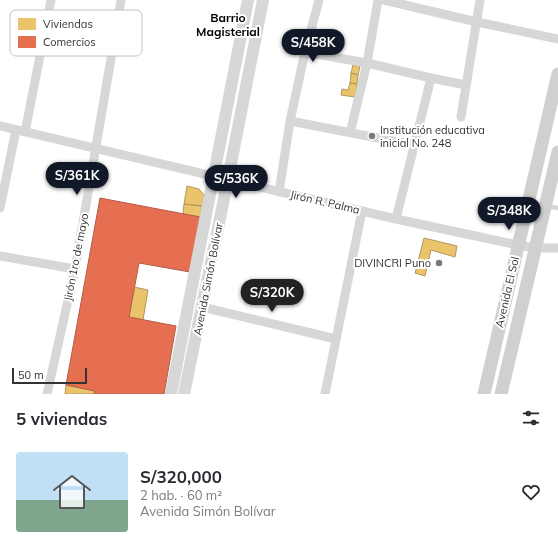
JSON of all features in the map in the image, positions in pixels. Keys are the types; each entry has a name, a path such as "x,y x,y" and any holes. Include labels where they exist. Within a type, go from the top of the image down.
{"main road":[{"name":"Avenida El Sol","path":"484,394 558,74"},
{"name":"Avenida El Sol","path":"501,394 535,248 552,207 558,152"}],"street":[{"path":"49,10 51,0"},
{"name":"Jirón 1ro de mayo","path":"119,10 121,0"},
{"name":"Avenida Simón Bolívar","path":"171,394 248,0"},
{"name":"Avenida Simón Bolívar","path":"184,394 263,0"},
{"path":"279,192 290,121 305,52 319,0"},
{"path":"350,133 367,64 378,0"},
{"path":"384,0 416,4 477,22 558,39"},
{"path":"462,117 480,0"},
{"path":"305,52 466,85"},
{"path":"25,132 40,56"},
{"name":"Jirón 1ro de mayo","path":"47,394 75,269 112,56"},
{"path":"396,219 431,78"},
{"path":"290,121 414,145"},
{"name":"Jirón R. Palma","path":"0,126 396,219 518,245 535,248 558,248"},
{"path":"0,208 16,130"},
{"path":"325,394 362,211"},
{"path":"0,256 75,269"},
{"path":"202,307 336,339"}],"building: Viviendas":[{"path":"353,65 360,66 358,75 351,73"},
{"path":"351,73 358,75 357,84 350,83"},
{"path":"350,83 357,84 355,97 341,95 342,89 348,90"},
{"path":"187,186 199,189 204,195 202,206 184,204"},
{"path":"184,204 202,206 200,217 183,214"},
{"path":"424,238 457,246 455,257 431,250 425,276 415,273"},
{"path":"134,287 148,290 143,320 129,317"},
{"path":"66,385 95,391 94,394 65,394"}],"building: Comercios":[{"path":"100,198 200,217 190,272 139,263 129,317 176,326 164,394 94,394 95,391 66,385"}],"place":[{"name":"Institución educativa inicial No. 248","path":"372,136"},
{"name":"DIVINCRI Puno","path":"439,263"}],"district":[{"name":"Barrio Magisterial","path":"228,24"}]}
